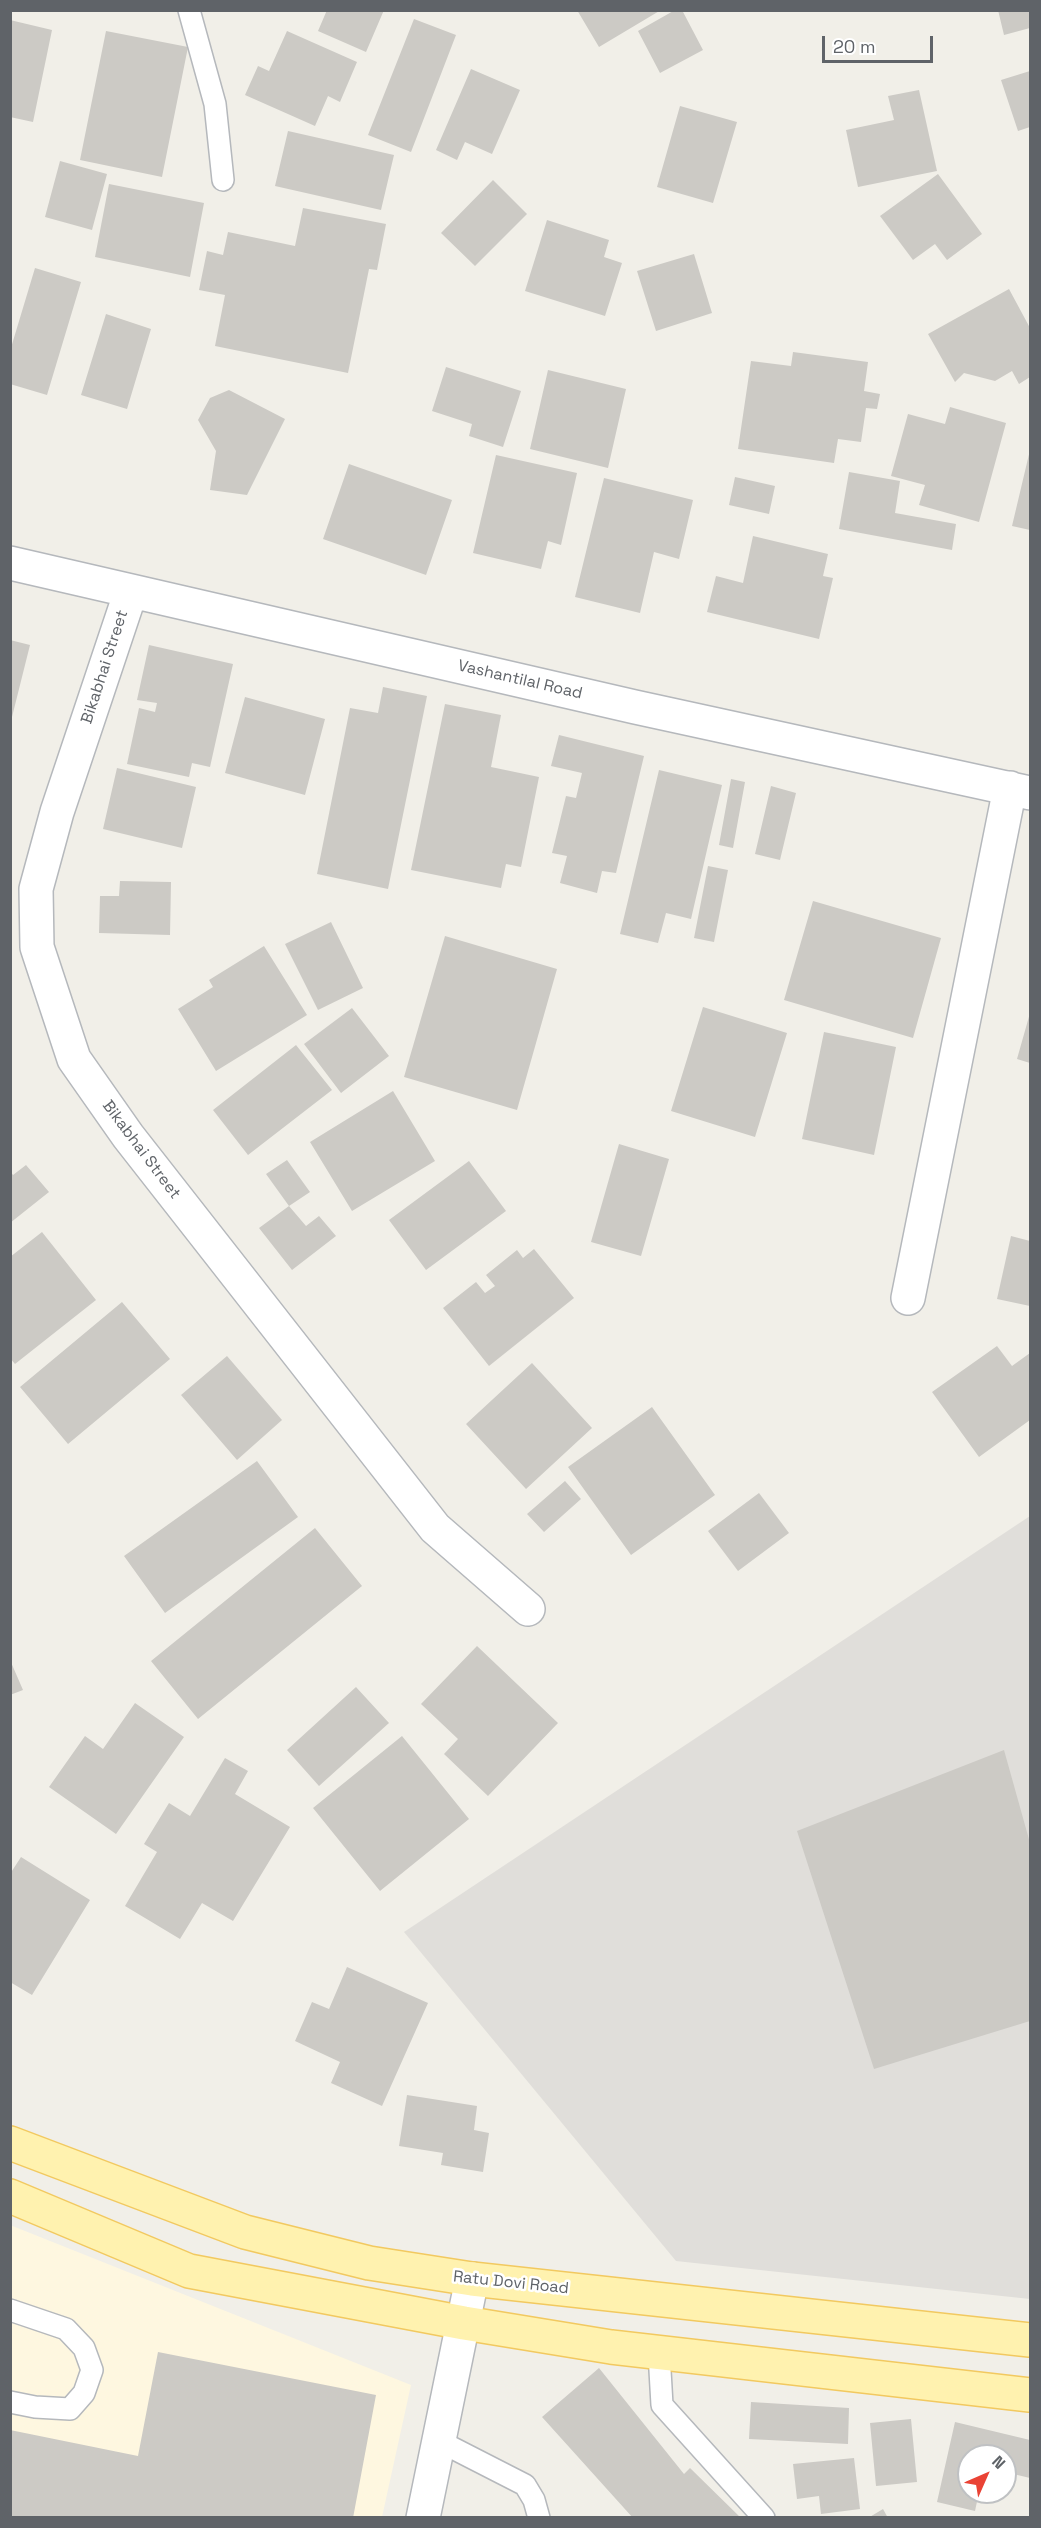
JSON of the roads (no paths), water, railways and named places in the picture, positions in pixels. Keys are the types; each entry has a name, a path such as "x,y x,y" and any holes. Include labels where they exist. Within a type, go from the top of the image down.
{"main road":[{"name":"Ratu Dovi Road","path":"10,2143 245,2232 369,2264 472,2280 1030,2340"},
{"path":"10,2196 189,2271 464,2323 611,2347 1030,2395"}],"street":[{"name":"Vashantilal Road","path":"10,563 635,707 1020,790"},
{"name":"Bikabhai Street","path":"131,591 57,812 36,889 37,947 74,1059 128,1136 435,1528 528,1609"},
{"path":"908,1298 1020,790"},
{"path":"423,2517 472,2280"}],"lane":[{"path":"189,10 215,105 223,180"},
{"path":"10,2310 66,2329 84,2348 92,2370 84,2393 70,2409 35,2407 10,2402"},
{"path":"659,2353 662,2405 764,2517"},
{"path":"439,2441 525,2485 534,2500 539,2517"}]}
